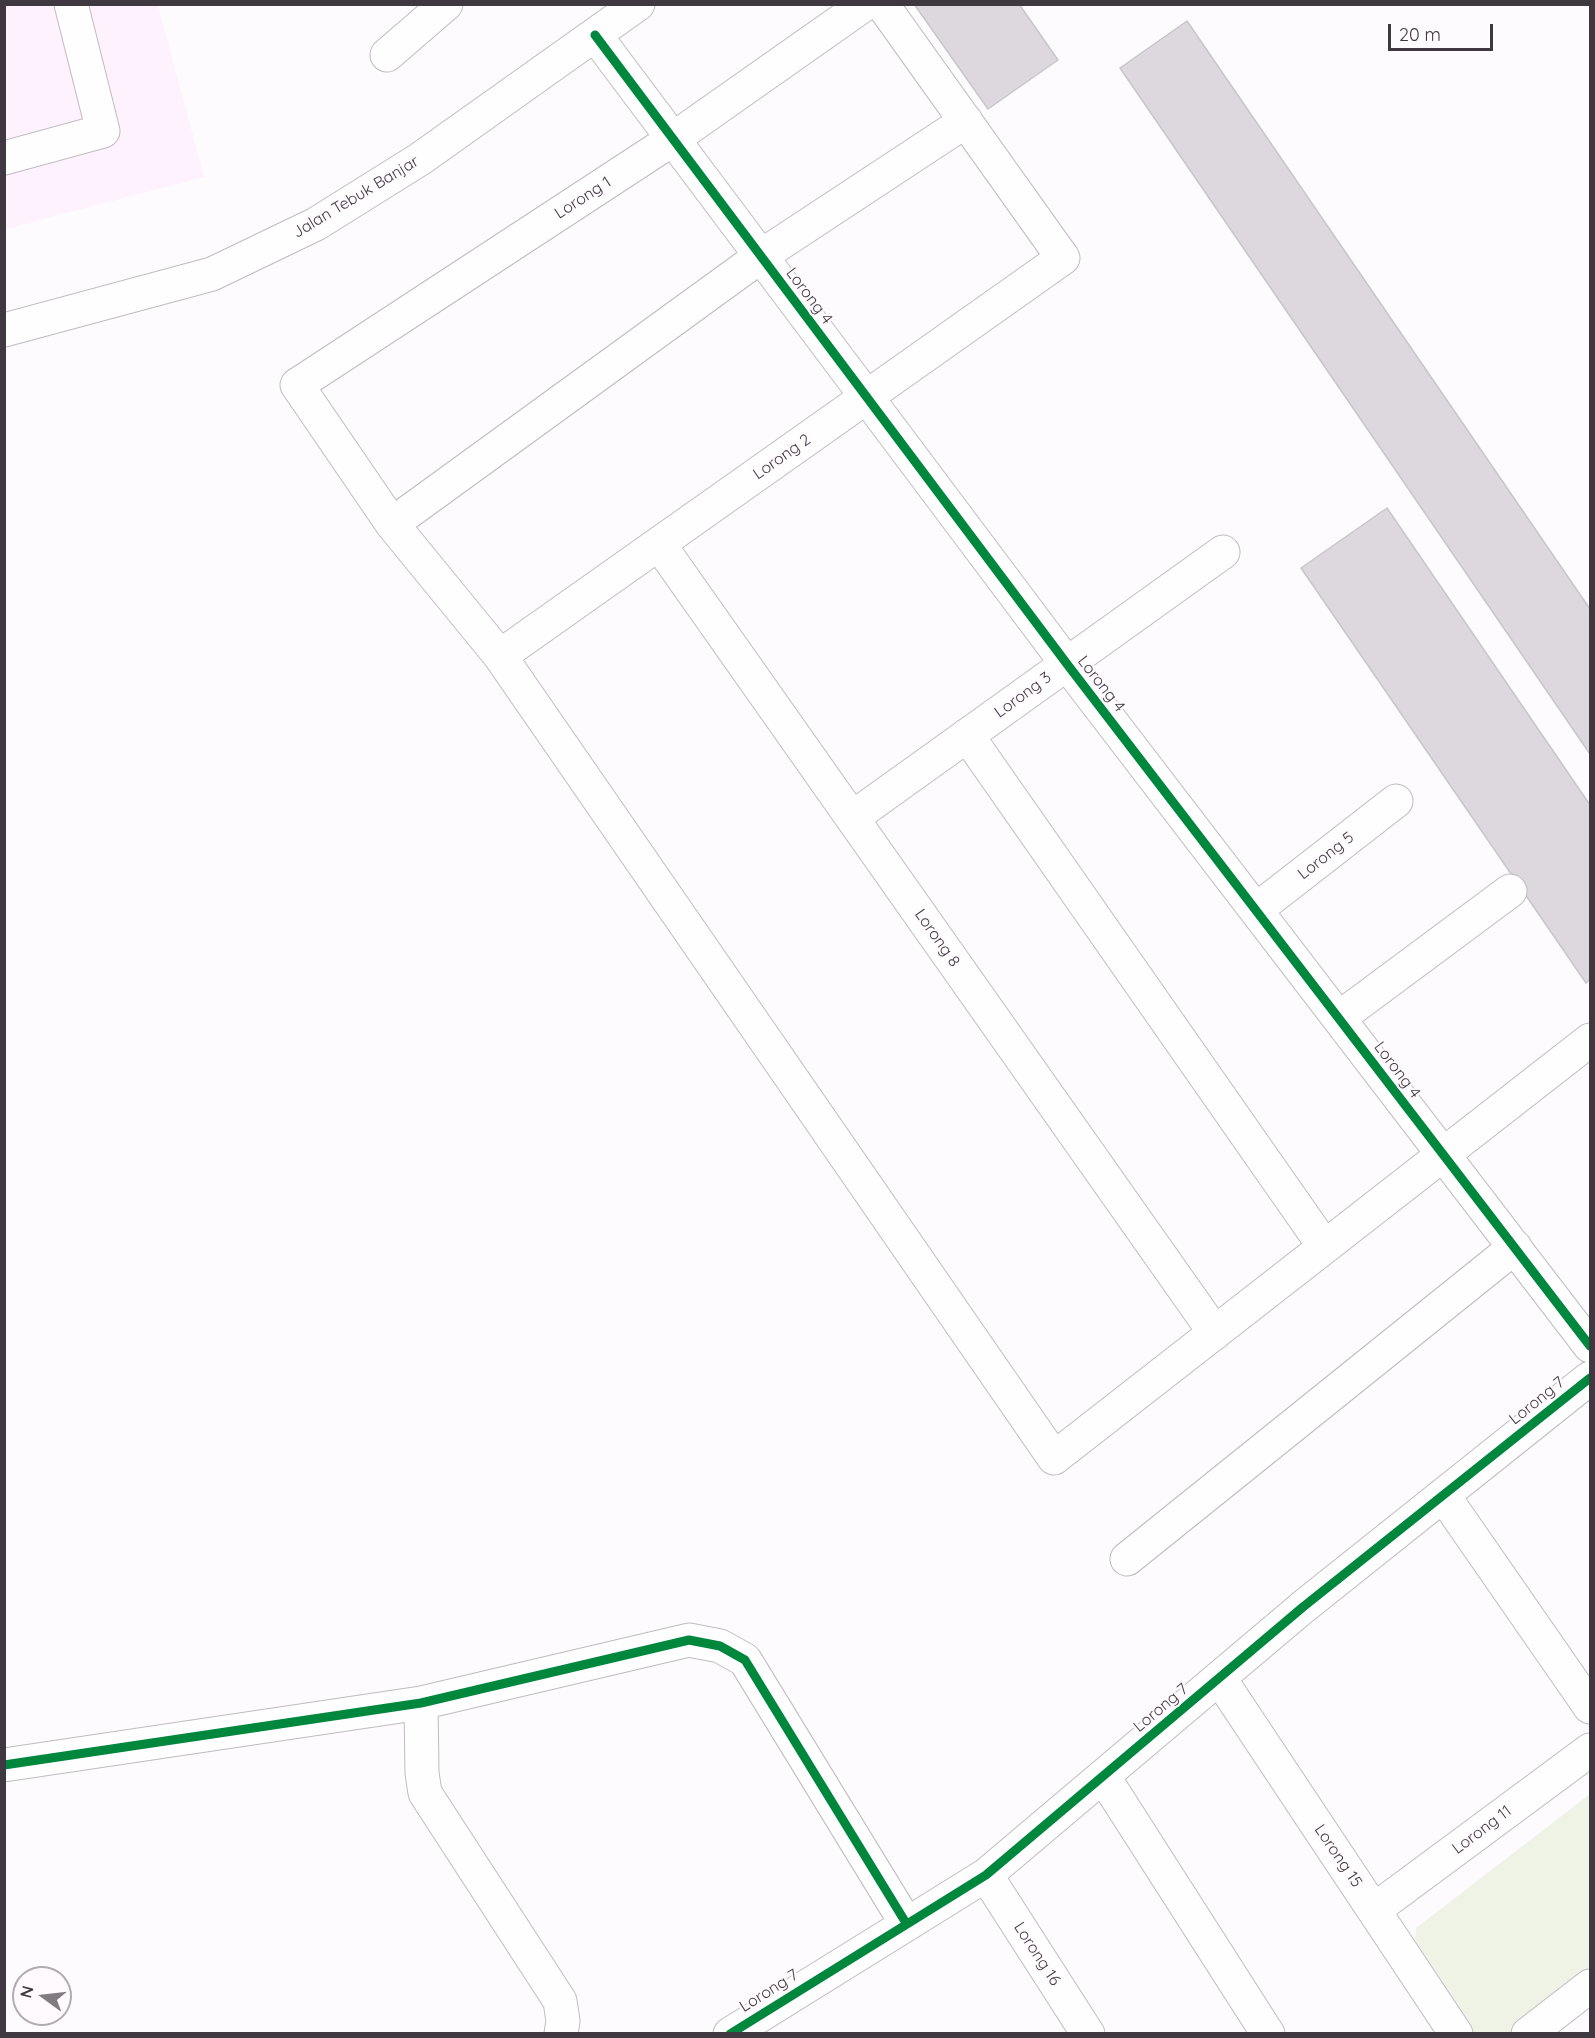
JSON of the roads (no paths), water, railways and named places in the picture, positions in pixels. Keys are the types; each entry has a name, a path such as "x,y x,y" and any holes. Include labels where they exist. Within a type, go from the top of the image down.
{"street":[{"path":"4,158 103,131 70,4"},
{"path":"387,55 446,4"},
{"name":"Jalan Tebuk Banjar","path":"4,330 212,274 316,224 420,159 638,4"},
{"name":"Lorong 1","path":"392,524 297,385 673,139 865,4"},
{"path":"882,4 966,121 761,256 392,524 500,656 1054,1458 1590,1040"},
{"name":"Lorong 4","path":"595,35 1067,664 1590,1346"},
{"name":"Lorong 2","path":"500,656 1063,258 966,121"},
{"name":"Lorong 8","path":"659,544 1215,1333"},
{"name":"Lorong 3","path":"852,818 1224,552"},
{"path":"967,735 1324,1246"},
{"name":"Lorong 5","path":"1256,910 1396,801"},
{"path":"1339,1018 1510,891"},
{"path":"1127,1559 1515,1247"},
{"name":"Lorong 7","path":"730,2034 986,1875 1304,1607 1590,1378"},
{"path":"1443,1495 1590,1707"},
{"path":"4,1765 421,1703 689,1640 720,1646 745,1660 906,1923"},
{"name":"Lorong 15","path":"1220,1679 1456,2034"},
{"path":"421,1703 422,1773 425,1793 560,2001 563,2021 561,2034"},
{"name":"Lorong 11","path":"1374,1910 1590,1750"},
{"path":"1103,1776 1268,2034"},
{"name":"Lorong 16","path":"986,1875 1088,2034"},
{"path":"1527,2034 1590,1986"}]}
